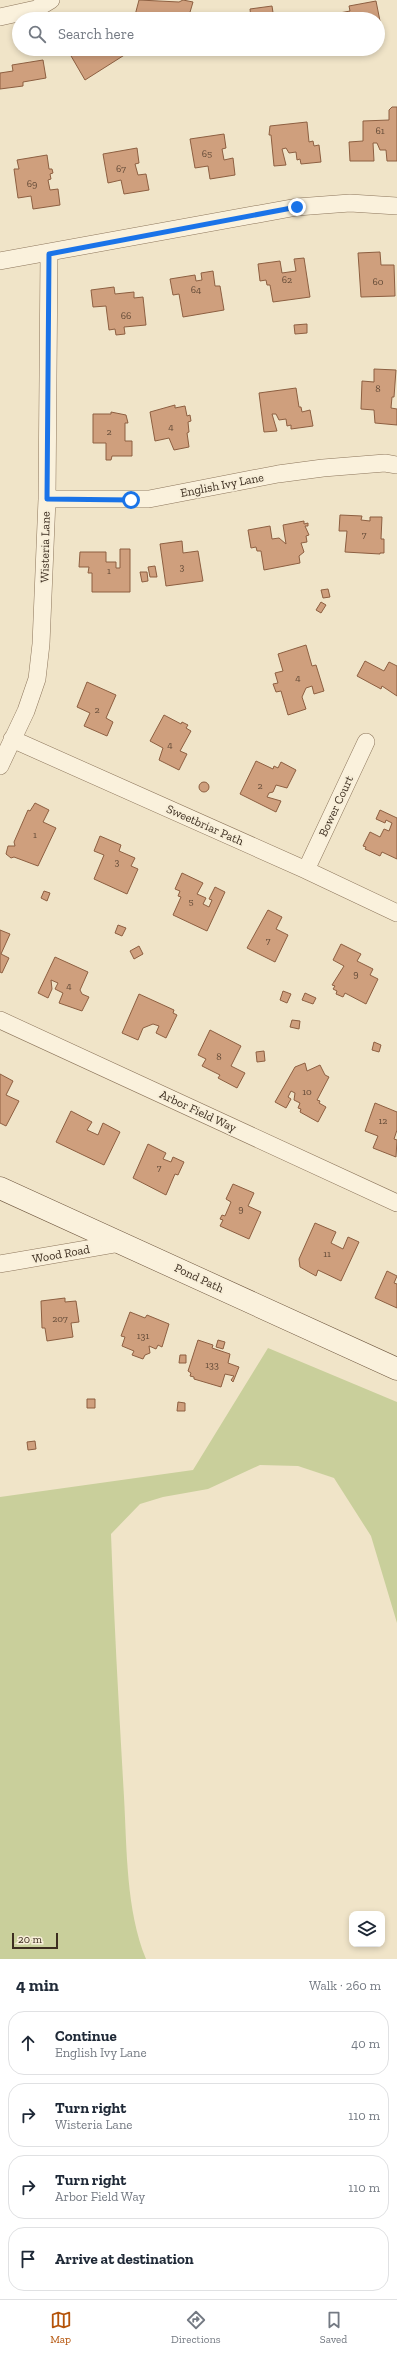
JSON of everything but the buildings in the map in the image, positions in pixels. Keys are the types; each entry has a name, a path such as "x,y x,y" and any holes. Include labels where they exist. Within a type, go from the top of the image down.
{"street":[{"path":"22,12 36,8 51,0"},
{"path":"0,18 12,15"},
{"path":"0,261 49,254 297,207 350,203 397,206"},
{"name":"Wisteria Lane","path":"0,766 26,711 37,679 44,612 47,499 49,254"},
{"name":"English Ivy Lane","path":"47,499 149,499 278,474 331,467 385,463 397,465"},
{"name":"Sweetbriar Path","path":"12,739 306,870 397,913"},
{"name":"Bower Court","path":"306,870 366,742"},
{"name":"Arbor Field Way","path":"0,1020 397,1202"},
{"name":"Pond Path","path":"0,1188 397,1369"},
{"name":"Wood Road","path":"0,1264 121,1243"}],"green space":[{"path":"268,1348 397,1402 397,1623 371,1536 334,1478 298,1466 260,1465 208,1489 163,1497 140,1504 111,1534 127,1859 131,1900 139,1940 146,1959 0,1959 0,1497 193,1470"}],"route":[{"path":"131,500 47,499 49,254 297,207"}]}
